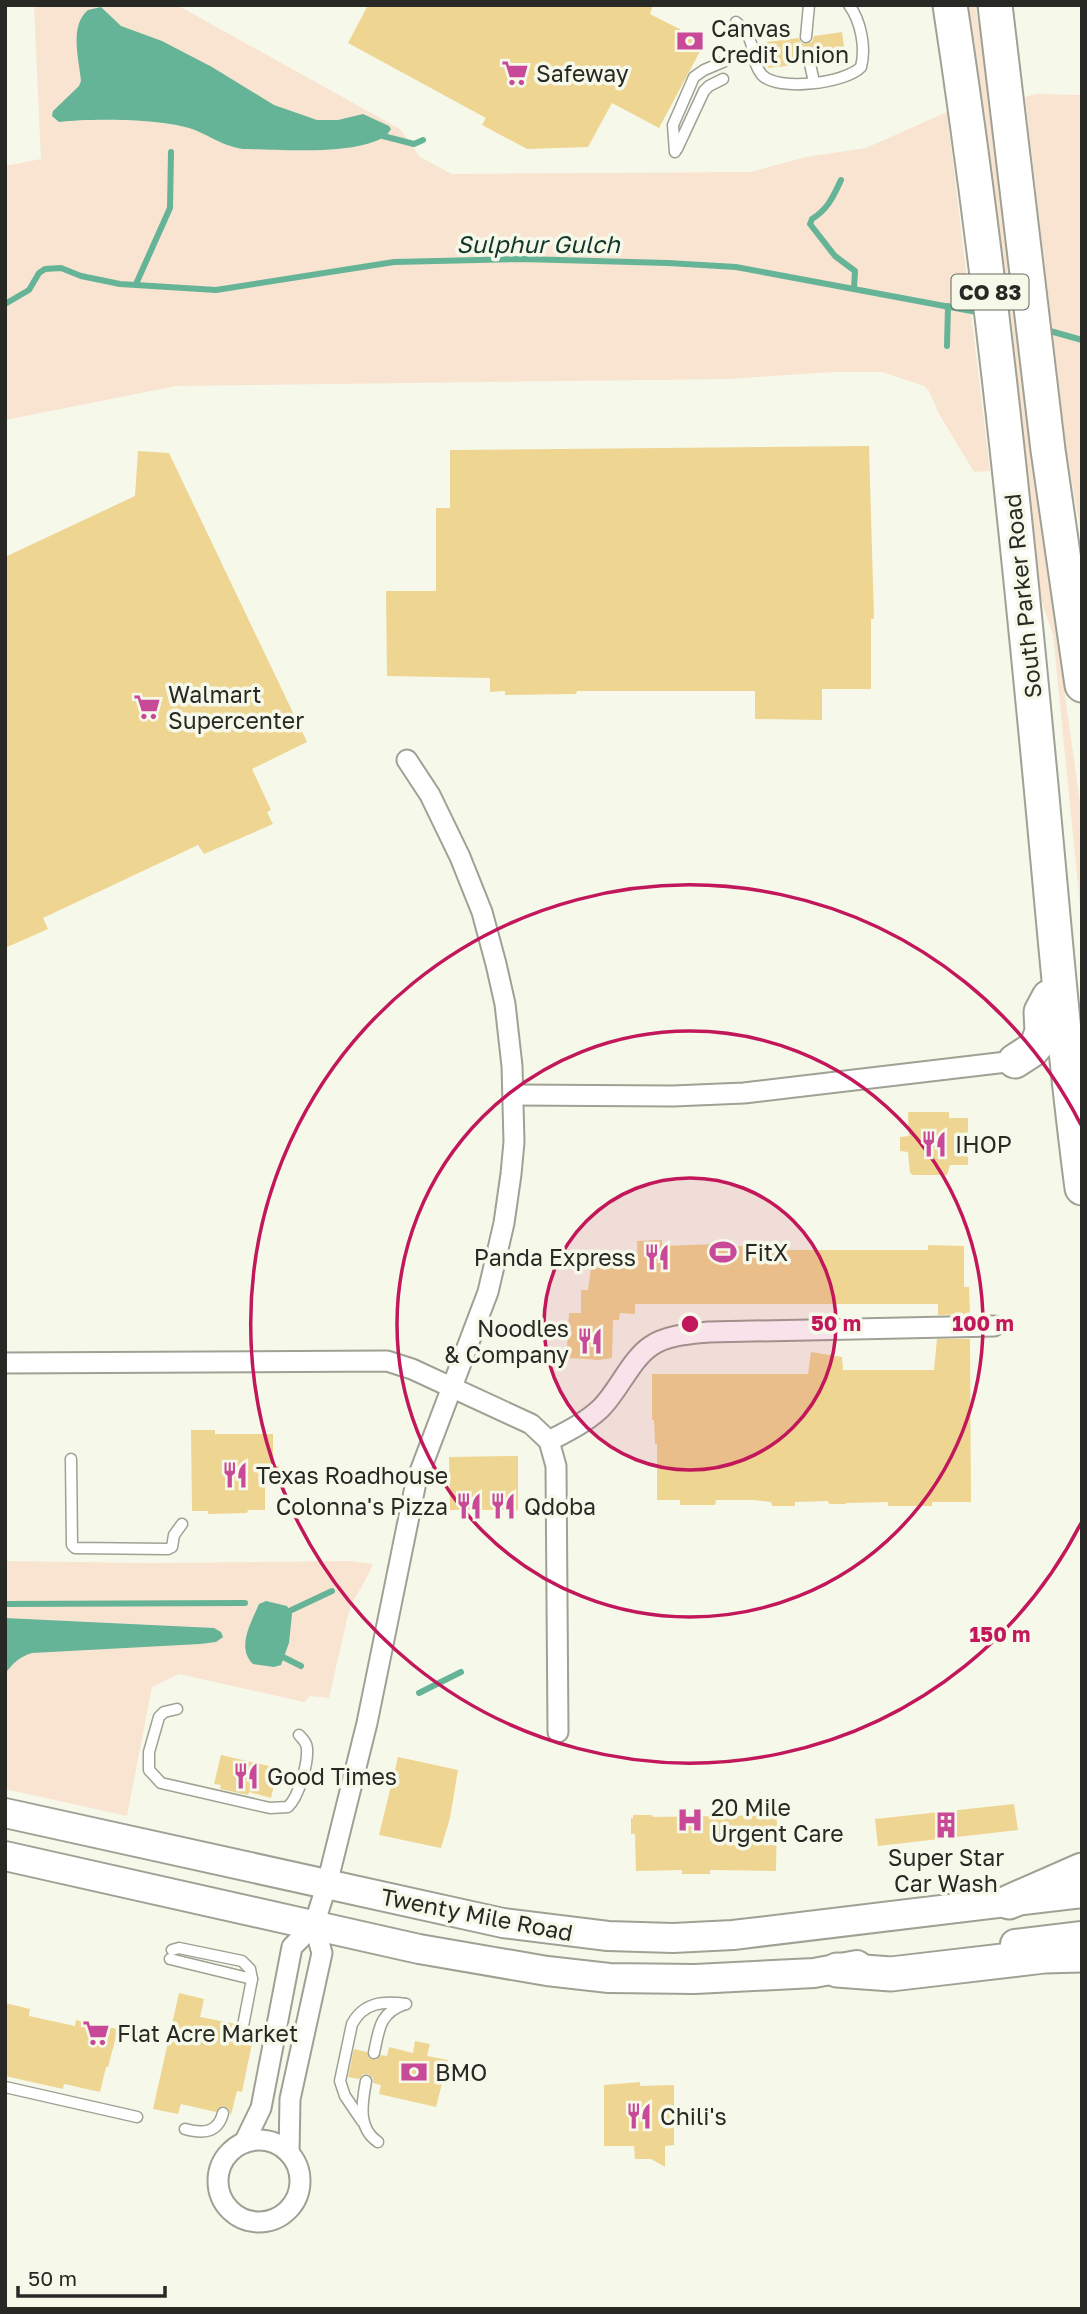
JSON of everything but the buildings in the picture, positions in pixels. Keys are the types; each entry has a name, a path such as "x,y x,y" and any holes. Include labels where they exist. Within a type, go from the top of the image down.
{"highway":[{"name":"South Parker Road","path":"950,5 1009,455 1043,806 1070,984"},
{"name":"South Parker Road","path":"995,5 1048,450 1082,685"},
{"path":"1015,1061 1038,1043 1042,1031 1041,1012 1070,984"},
{"path":"1070,984 1071,1103 1082,1188"},
{"path":"1015,1061 1033,1068 1048,1081 1051,1092 1071,1103"},
{"path":"1009,1902 1082,1870"},
{"path":"837,1970 891,1974 1044,1956 1082,1955"}],"main road":[{"name":"Twenty Mile Road","path":"5,1813 535,1929 639,1937 733,1935 1082,1893"},
{"name":"Twenty Mile Road","path":"5,1856 455,1956 609,1978 724,1979 837,1970 868,1962 1082,1936"}],"street":[{"path":"244,2143 261,2108 292,1947 314,1925 327,1884 367,1723 416,1482 488,1293 512,1174 514,1095 505,1004 488,930 451,837 430,795 407,760"},
{"path":"514,1095 673,1096 752,1093 1015,1061"},
{"path":"549,1441 579,1425 601,1408 643,1352 662,1340 709,1332 994,1326"},
{"path":"5,1363 387,1361 412,1369 531,1424 549,1441 555,1456 558,1492 558,1732"},
{"path":"289,2153 290,2099 323,1953 314,1925"},
{"path":"253,2141 272,2143 289,2153 299,2172 297,2196 284,2214 264,2222 253,2222 234,2214 223,2201 219,2191 219,2171 230,2153 244,2143 253,2141"}],"lane":[{"path":"806,37 809,5"},
{"path":"736,22 749,35 758,67 766,78 783,83 841,79 861,66 861,39 855,13 849,5"},
{"path":"723,62 694,77 673,125 675,152 704,91 723,79"},
{"path":"810,64 814,82"},
{"path":"71,1458 72,1545 75,1548 168,1549 172,1547 174,1535 182,1524"},
{"path":"177,1709 164,1712 156,1723 148,1763 151,1775 161,1783 270,1808 288,1807 296,1798 307,1749 299,1735"},
{"path":"171,1954 252,1979 243,2026"},
{"path":"374,2053 382,2020 388,2012 405,2004 389,2001 369,2006 356,2016 340,2081 345,2096 378,2142"},
{"path":"362,2121 366,2081"},
{"path":"5,2087 138,2118"},
{"path":"185,2129 200,2133 211,2130 220,2123 223,2113"}],"shaded area":[{"path":"34,5 177,5 400,129 420,157 452,174 750,172 806,157 866,148 947,112 990,471 974,472 924,386 882,372 833,372 728,379 176,386 5,420 5,166 41,159"},
{"path":"966,5 975,5 981,38 1030,444 1082,817 1082,926 1053,635 1037,587 1010,305"},
{"path":"101,7 121,26 162,41 212,67 274,105 317,120 338,120 363,114 391,129 382,138 346,148 277,150 243,149 189,128 154,122 59,122 52,116 53,111 81,81 77,43 79,25 88,10"},
{"path":"1036,94 1082,95 1082,539 1066,448 1025,97"},
{"path":"5,1561 351,1561 373,1564 348,1615 329,1698 310,1696 304,1702 179,1674 152,1687 127,1816 5,1789"},
{"path":"266,1601 287,1606 292,1614 289,1643 281,1665 274,1667 253,1664 248,1658 245,1643 259,1604"},
{"path":"5,1618 214,1628 221,1632 223,1637 216,1642 200,1644 32,1653 23,1656 5,1674"}],"waterway":[{"path":"379,135 414,144 423,140"},
{"path":"136,284 170,208 171,152"},
{"path":"841,180 830,202 810,224 835,256 855,271 854,288"},
{"name":"Sulphur Gulch","path":"5,304 29,290 39,273 45,269 61,268 81,276 120,284 216,290 394,262 522,259 736,267 982,313"},
{"path":"947,346 948,306"},
{"name":"Sulphur Gulch","path":"1043,329 1082,340"},
{"path":"283,1614 332,1591"},
{"path":"5,1604 245,1603"},
{"path":"277,1654 301,1666"},
{"path":"419,1693 461,1672"}],"place":[{"name":"Canvas Credit Union","path":"690,41"},
{"name":"Safeway","path":"515,73"},
{"name":"Walmart Supercenter","path":"147,707"},
{"name":"IHOP","path":"934,1144"},
{"name":"FitX","path":"723,1252"},
{"name":"Panda Express","path":"657,1257"},
{"name":"Noodles & Company","path":"590,1341"},
{"name":"Texas Roadhouse","path":"235,1475"},
{"name":"Colonna's Pizza","path":"469,1506"},
{"name":"Qdoba","path":"503,1506"},
{"name":"Good Times","path":"246,1776"},
{"name":"20 Mile Urgent Care","path":"690,1820"},
{"name":"Super Star Car Wash","path":"946,1825"},
{"name":"Flat Acre Market","path":"96,2033"},
{"name":"BMO","path":"414,2072"},
{"name":"Chili's","path":"639,2116"}]}
